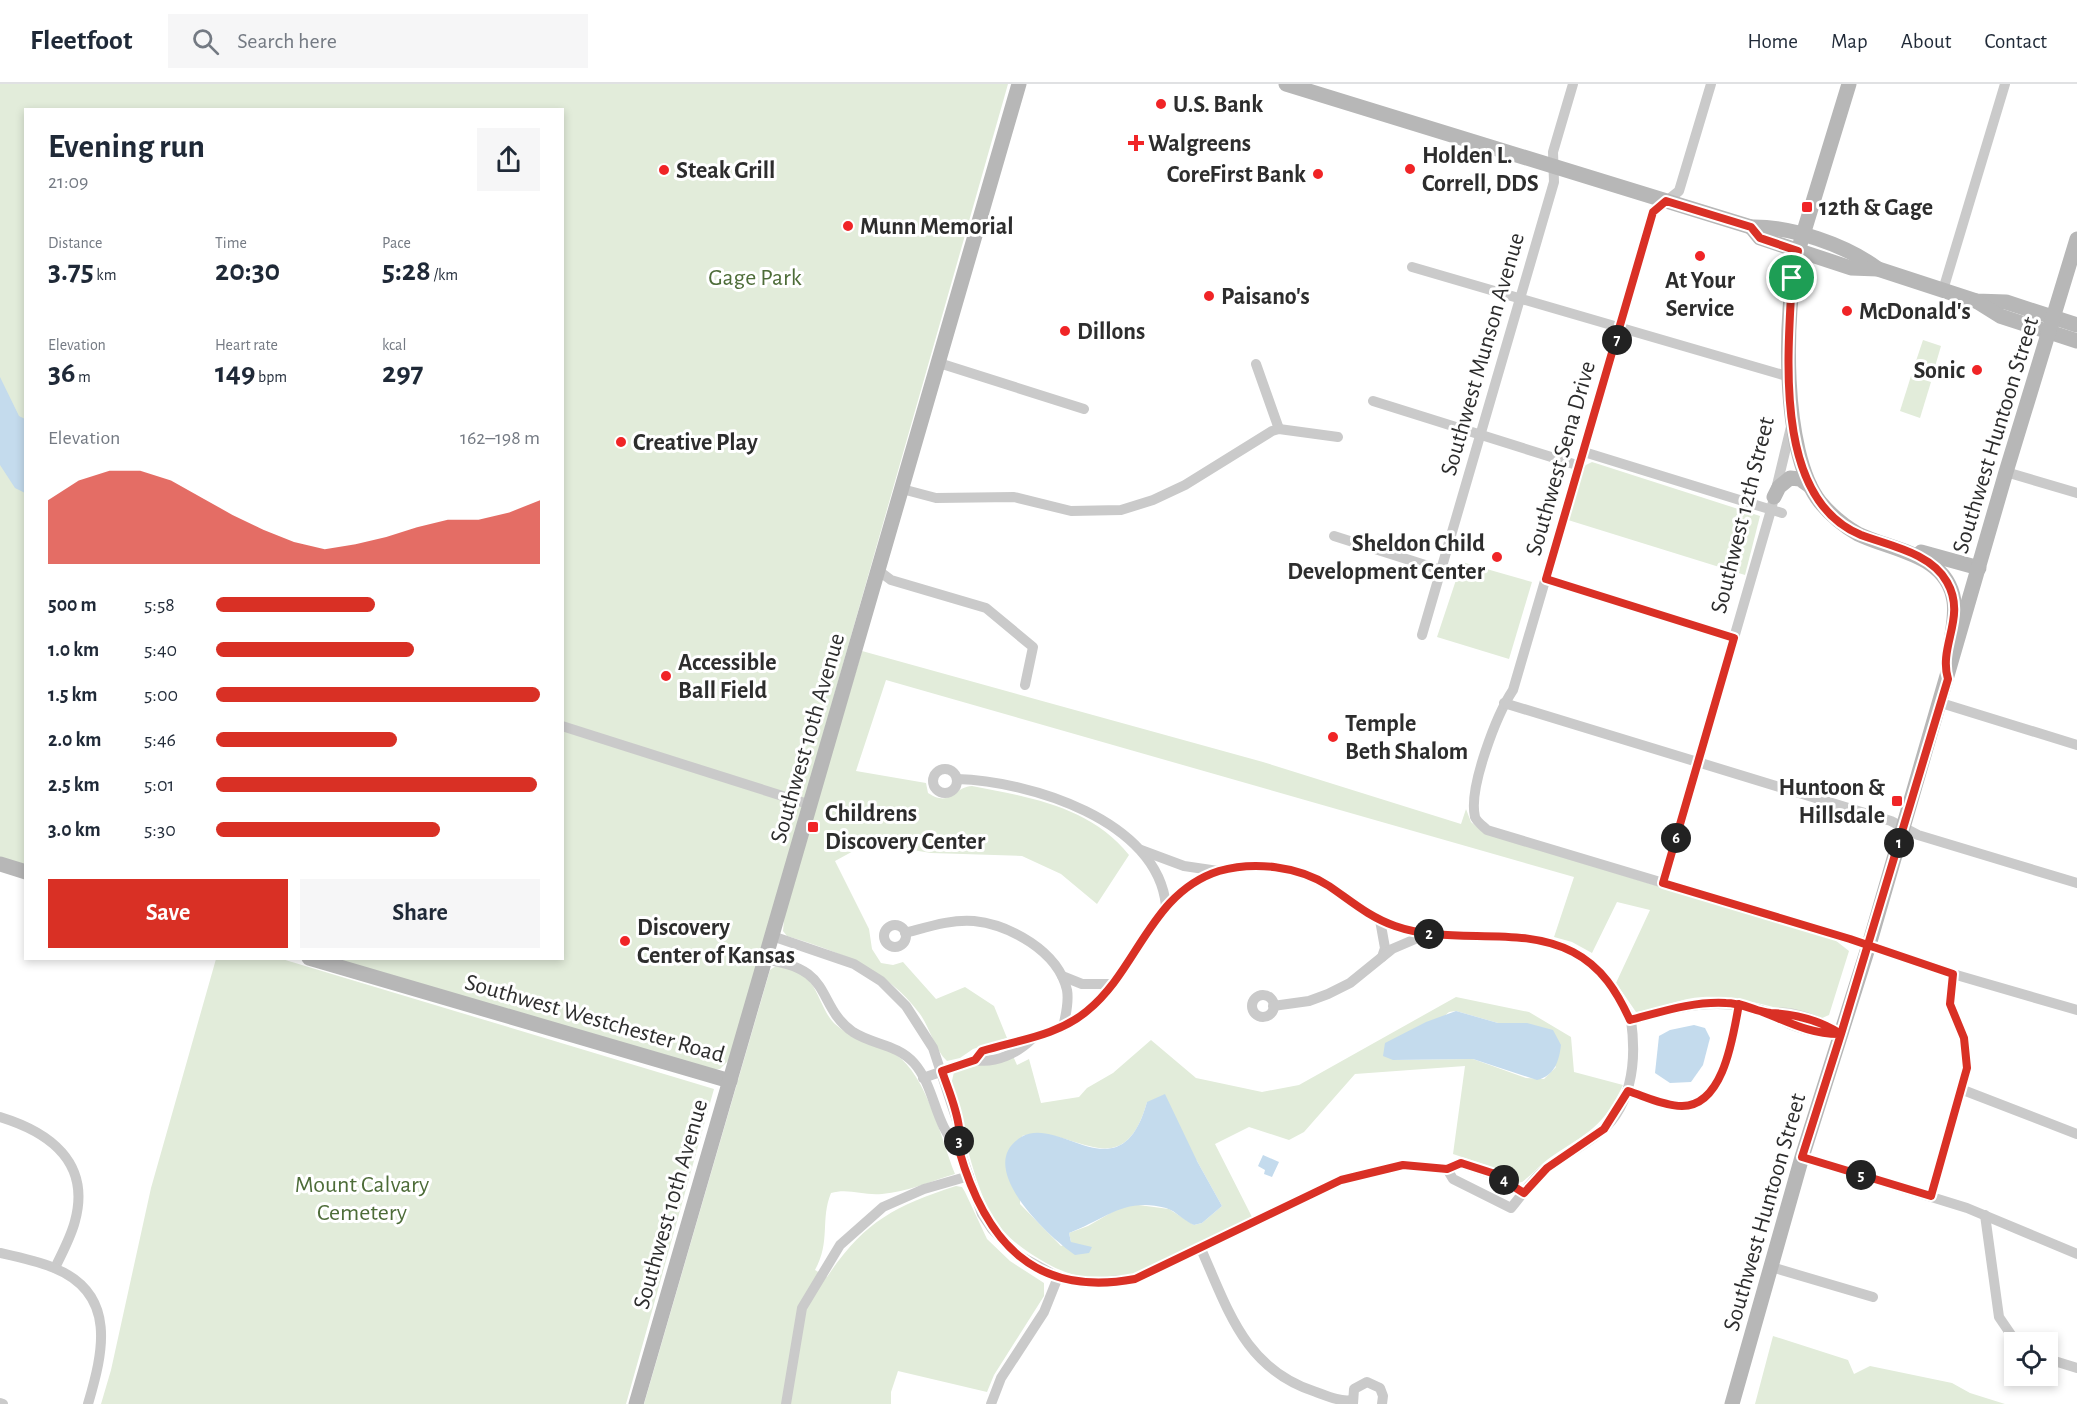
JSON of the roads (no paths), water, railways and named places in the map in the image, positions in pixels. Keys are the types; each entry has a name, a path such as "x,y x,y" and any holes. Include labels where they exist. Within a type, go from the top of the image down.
{"main road":[{"name":"Southwest 10th Avenue","path":"636,1404 1019,84"},
{"name":"Southwest 12th Street","path":"1793,417 1790,378 1792,278 1802,236 1849,84"},
{"path":"1292,85 1751,227 1773,227 1857,253 1878,269"},
{"path":"1751,227 1760,238 1851,268 1878,269 1976,301 2006,302 2077,341"},
{"name":"Southwest Huntoon Street","path":"1732,1404 1802,1157 1869,945 1948,679 2006,472 2077,239"},
{"path":"2051,325 2077,325"},
{"path":"1793,417 1798,453 1810,486 1818,500 1838,519 1858,533 1923,558 1940,571 1946,580 1954,599 1955,614 1944,668 1948,679"},
{"path":"1773,504 1781,485 1790,478 1800,479 1810,486"},
{"path":"1874,540 1979,568"},
{"path":"0,864 24,871"},
{"name":"Southwest Westchester Road","path":"316,960 730,1081"}],"street":[{"name":"Southwest Munson Avenue","path":"1422,635 1554,182 1553,152 1573,84"},
{"name":"Southwest Sena Drive","path":"1663,883 1487,830 1475,818 1474,789 1504,703 1514,690 1653,212 1679,191 1711,84"},
{"path":"1943,290 2005,84"},
{"path":"1412,267 1620,330 1790,378"},
{"path":"939,363 1084,409"},
{"path":"1256,364 1279,429"},
{"path":"1373,401 1580,466"},
{"name":"Southwest 12th Street","path":"1663,883 1773,504 1793,417"},
{"path":"902,489 936,498 1014,497 1071,511 1120,510 1153,500 1185,485 1279,429 1338,437"},
{"path":"1584,452 1773,504 1782,513"},
{"path":"2006,472 2077,493"},
{"path":"1334,536 1441,570"},
{"path":"879,571 891,580 986,608 1033,647 1025,685"},
{"path":"1546,579 1734,638"},
{"path":"1504,703 1891,821 1918,835 2077,883"},
{"path":"1941,703 2077,745"},
{"path":"564,727 811,805"},
{"path":"957,779 983,780 1080,807 1105,821 1138,848 1162,882 1166,906"},
{"path":"1138,848 1184,866 1219,872 1261,867 1296,871 1326,885 1380,920 1412,932 1534,940 1561,947 1587,960 1601,972 1613,987 1630,1020 1634,1060 1628,1091 1604,1129 1547,1168 1511,1208 1453,1179 1447,1169"},
{"path":"923,1077 975,1060 985,1062 1022,1049 1032,1038 1063,1026 1087,1011 1112,984 1166,906 1181,893 1219,872"},
{"path":"1663,883 1869,945 1953,974 2077,1010"},
{"path":"1380,920 1384,941 1382,957"},
{"path":"905,933 961,921 990,924 1022,936 1037,947 1062,976 1068,1000 1063,1026"},
{"path":"1273,1006 1309,1001 1328,994 1350,983 1392,949 1428,933"},
{"path":"772,936 840,957 881,981 916,1019 933,1048 942,1071 959,1127 958,1148"},
{"path":"765,959 789,964 809,975 840,1022 860,1036 892,1047 915,1064 923,1077 947,1137 958,1148 982,1214 992,1229 1016,1254 1058,1277 1086,1283 1128,1281 1151,1274 1341,1180 1403,1165 1447,1169 1461,1163 1492,1173 1524,1193"},
{"path":"1931,1196 1963,1090 1967,1055 1964,1038 1950,1004 1953,974"},
{"path":"1062,976 1082,984 1112,984"},
{"path":"1630,1020 1697,1004 1739,1004 1771,1013 1783,1011 1825,1023 1841,1034"},
{"path":"1628,1091 1674,1106 1692,1105 1708,1096 1718,1080 1732,1038 1739,1004"},
{"path":"1963,1090 2077,1134"},
{"path":"0,1118 43,1134 59,1149 73,1170 78,1190 78,1210 72,1231 55,1268"},
{"path":"1802,1157 1931,1196 1984,1215 2077,1254"},
{"path":"786,1404 802,1308 840,1245 883,1208 924,1189 969,1176"},
{"path":"1984,1215 1998,1317 2009,1332"},
{"path":"1202,1250 1234,1324 1255,1356 1291,1383 1335,1399 1353,1402 1356,1387 1370,1382 1382,1391 1382,1404"},
{"path":"0,1252 55,1268 77,1282 89,1297 97,1311 103,1337 99,1365 88,1404"},
{"path":"1770,1268 1873,1297"},
{"path":"992,1404 1001,1378 1044,1312 1058,1277"},
{"path":"2058,1362 2077,1368"}],"water":[{"path":"0,377 19,416 24,418 24,492 15,488 0,465"},
{"path":"1456,1011 1498,1023 1527,1023 1553,1030 1561,1045 1559,1057 1552,1072 1537,1080 1473,1059 1393,1060 1383,1056 1385,1043 1426,1022"},
{"path":"1694,1025 1705,1028 1710,1038 1703,1065 1691,1082 1670,1083 1655,1073 1659,1036 1670,1030"},
{"path":"1165,1094 1197,1161 1222,1206 1202,1223 1194,1225 1166,1208 1151,1205 1127,1207 1069,1233 1071,1242 1092,1247 1089,1253 1075,1255 1034,1218 1020,1200 1010,1182 1005,1164 1009,1149 1023,1136 1038,1133 1055,1135 1090,1147 1106,1149 1122,1144 1136,1130 1147,1102"},
{"path":"1263,1155 1279,1162 1272,1177 1264,1174 1265,1170 1258,1166"}],"place":[{"name":"U.S. Bank","path":"1161,104"},
{"name":"Walgreens","path":"1136,143"},
{"name":"Holden L. Correll, DDS","path":"1410,169"},
{"name":"Steak Grill","path":"664,170"},
{"name":"CoreFirst Bank","path":"1318,174"},
{"name":"12th & Gage","path":"1807,207"},
{"name":"Munn Memorial","path":"848,226"},
{"name":"At Your Service","path":"1700,256"},
{"name":"Paisano's","path":"1209,296"},
{"name":"McDonald's","path":"1847,311"},
{"name":"Dillons","path":"1065,331"},
{"name":"Sonic","path":"1977,370"},
{"name":"Creative Play","path":"621,442"},
{"name":"Sheldon Child Development Center","path":"1497,557"},
{"name":"Accessible Ball Field","path":"666,676"},
{"name":"Temple Beth Shalom","path":"1333,737"},
{"name":"Huntoon & Hillsdale","path":"1897,801"},
{"name":"Childrens Discovery Center","path":"813,827"},
{"name":"Discovery Center of Kansas","path":"625,941"}],"park label":[{"name":"Gage Park","path":"755,277"},
{"name":"Mount Calvary Cemetery","path":"362,1198"}]}
